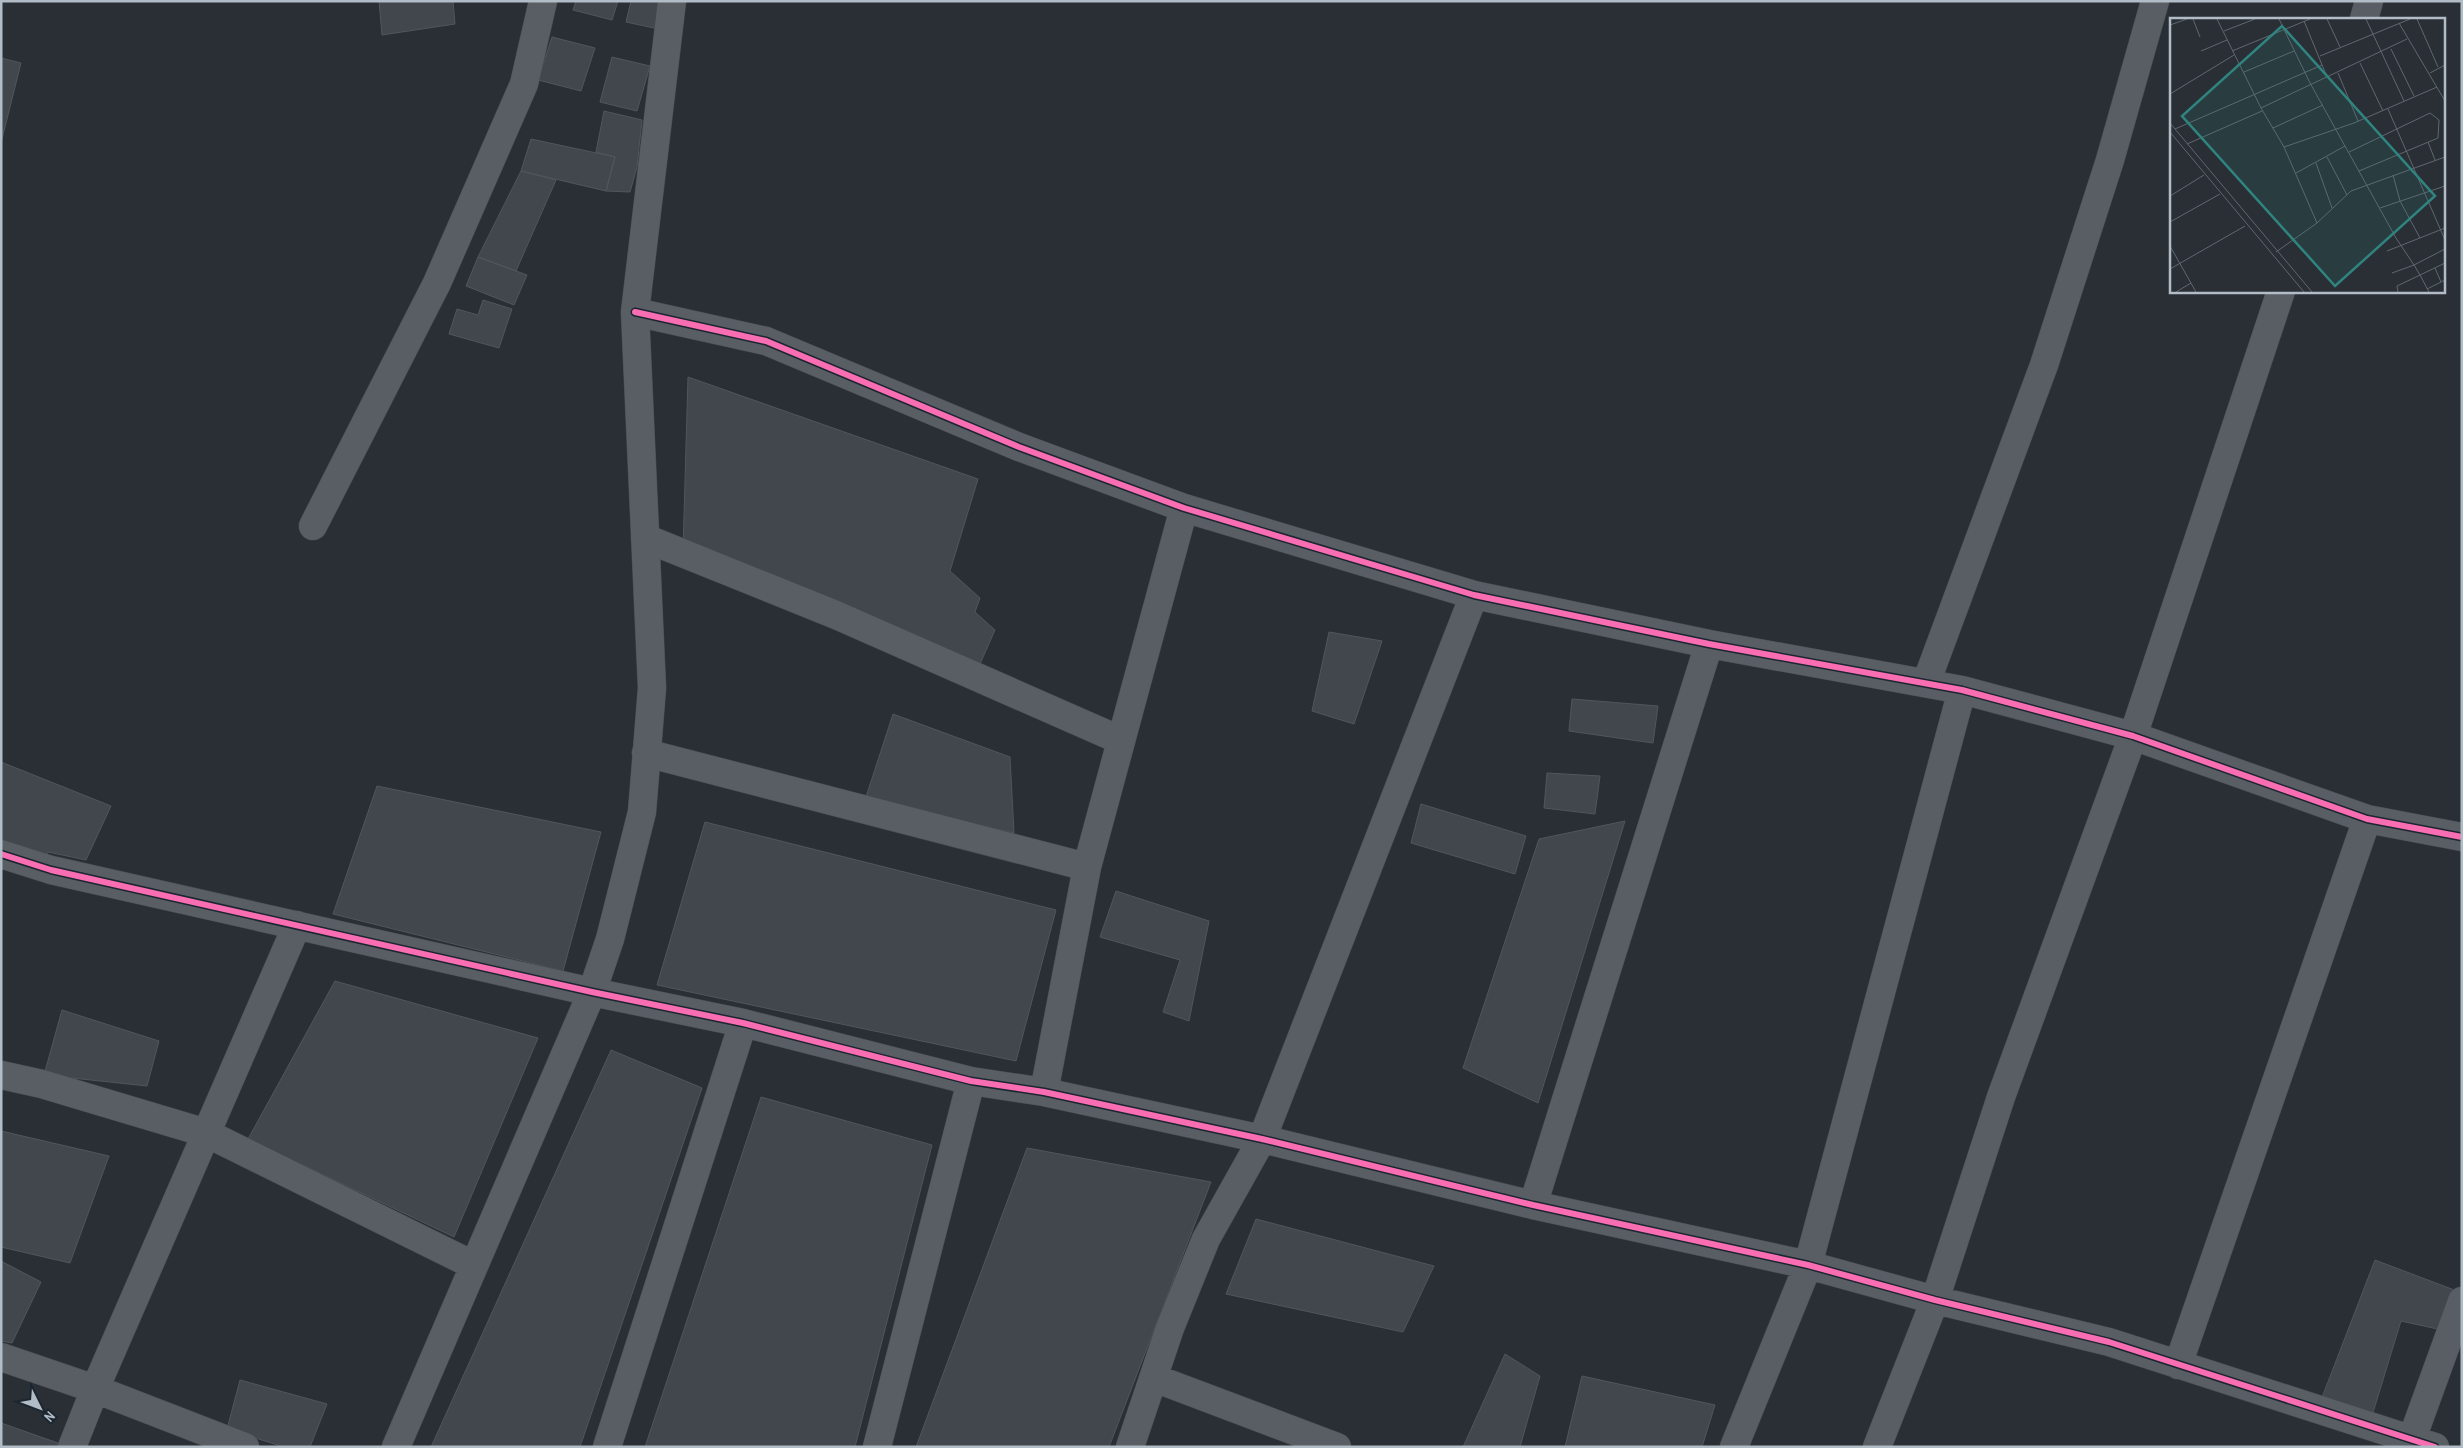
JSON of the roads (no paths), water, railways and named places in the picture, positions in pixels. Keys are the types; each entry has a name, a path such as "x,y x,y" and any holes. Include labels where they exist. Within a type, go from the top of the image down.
{"street":[{"path":"313,526 442,274 524,84 543,1"},
{"path":"396,1447 592,992 610,939 642,812 652,688 635,312 672,1"},
{"path":"1926,684 2047,355 2110,160 2155,1"},
{"path":"2364,18 2370,1"},
{"path":"1877,1447 1935,1300 2001,1097 2133,736 2281,292"},
{"path":"635,312 766,341 1019,447 1184,508 1474,594 1709,644 1962,690 2133,736 2368,819 2462,837"},
{"path":"1044,1092 1087,866 1184,508"},
{"path":"645,538 836,615 1120,740"},
{"path":"1130,1447 1170,1328 1206,1239 1262,1139 1474,594"},
{"path":"1533,1205 1709,644"},
{"path":"1738,1446 1808,1265 1962,690"},
{"path":"646,753 1087,866"},
{"path":"2178,1364 2368,819"},
{"path":"1,854 51,870 592,992 743,1024 971,1081 1044,1092 1262,1139 1533,1205 1808,1265 1935,1300 2108,1342 2418,1445 2462,1301"},
{"path":"72,1447 95,1388 297,925"},
{"path":"607,1447 743,1024"},
{"path":"1,1074 42,1084 206,1133 473,1265"},
{"path":"877,1447 971,1081"},
{"path":"1,1357 95,1388 245,1447"},
{"path":"1154,1378 1337,1447"}]}
